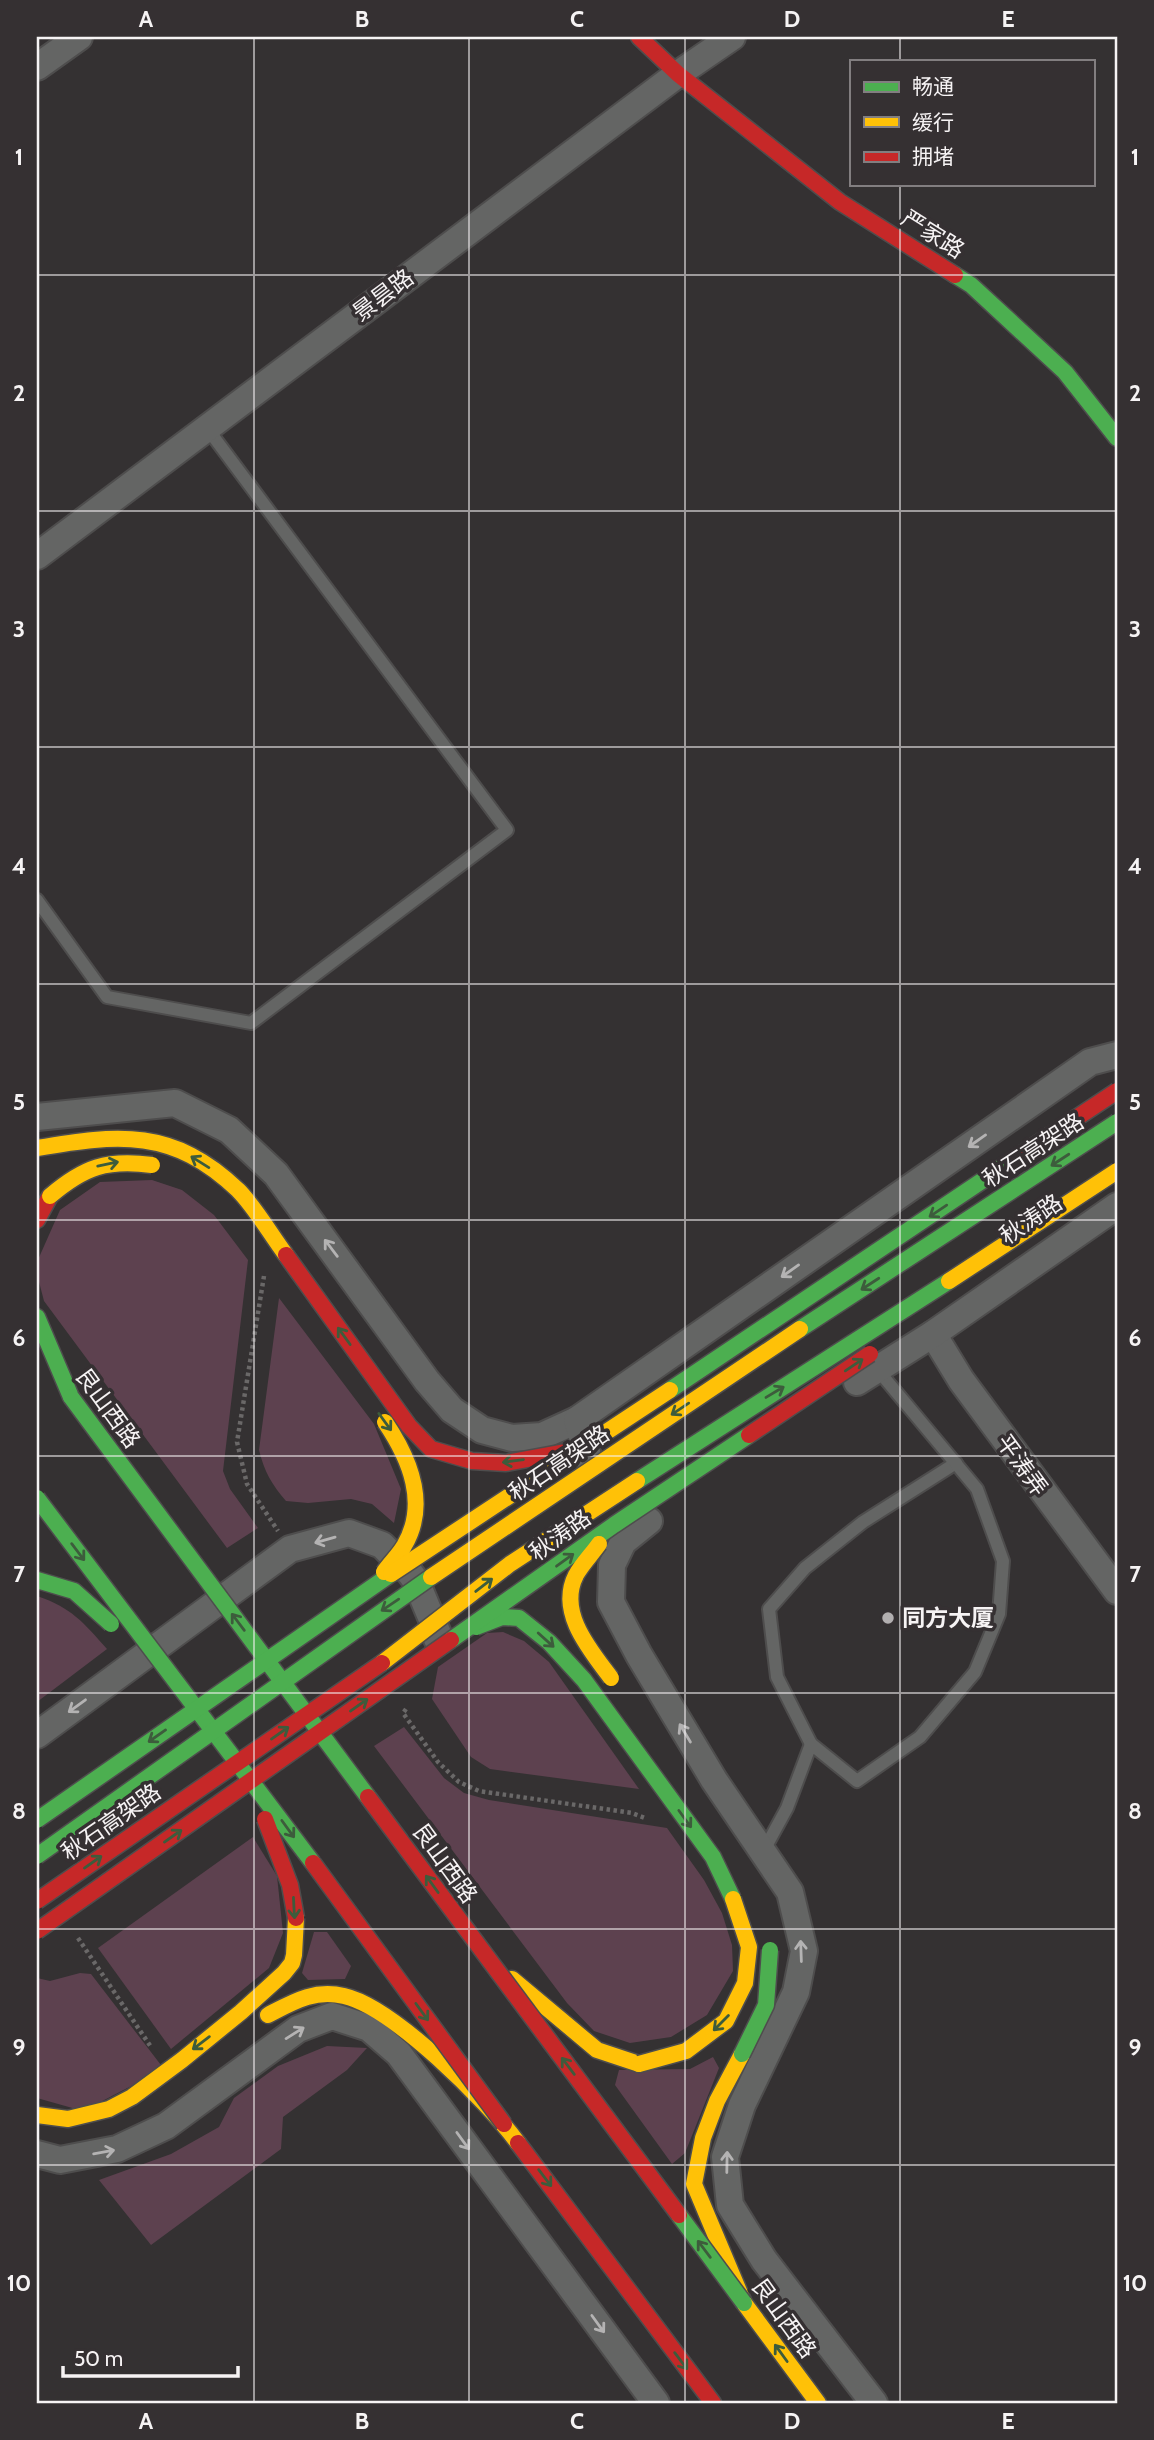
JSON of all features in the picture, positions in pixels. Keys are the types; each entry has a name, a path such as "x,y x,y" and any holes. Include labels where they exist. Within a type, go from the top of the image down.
{"main road":[{"name":"严家路","path":"639,37 678,74 840,202 971,285 1065,372 1117,438"},
{"path":"37,1820 374,1585 588,1458 1117,1091"},
{"name":"秋石高架路","path":"37,1856 379,1612 708,1390 1117,1122"},
{"path":"37,1148 94,1138 133,1138 166,1144 210,1169 239,1191 409,1426 431,1449 472,1461 506,1463 588,1458"},
{"path":"37,1220 50,1196 73,1176 103,1164 127,1161 171,1171"},
{"name":"秋石高架路","path":"37,1901 398,1652 510,1564 1117,1171"},
{"name":"秋涛路","path":"1005,1264 1117,1187"},
{"path":"37,1317 71,1397"},
{"name":"艮山西路","path":"37,1350 818,2403"},
{"name":"秋涛路","path":"37,1931 614,1525 878,1359"},
{"path":"374,1585 405,1544 414,1521 417,1497 412,1469 394,1434 378,1412"},
{"path":"37,1498 171,1678 248,1775 713,2403"},
{"path":"614,1525 575,1577 571,1602 579,1635 619,1690"},
{"path":"37,1580 74,1591 171,1678"},
{"path":"464,1632 502,1617 519,1618 549,1642 584,1680 713,1857 736,1904 749,1947 745,1983 726,2021 686,2051 639,2064 597,2050 487,1958"},
{"path":"37,2115 49,2119 87,2117 122,2103 256,2002 291,1966 295,1933 293,1894 248,1775"},
{"path":"744,2304 694,2184 704,2138 717,2101 766,2005 770,1974 769,1929"},
{"path":"257,2023 307,1995 341,1995 373,2007 440,2061 504,2124"}],"street":[{"path":"37,67 79,37"},
{"name":"景昙路","path":"37,556 678,74 732,37"},
{"path":"37,1117 175,1103 229,1130 276,1174 427,1381 452,1410 482,1430 512,1438 542,1436 577,1420 1117,1044"},
{"path":"1090,1062 1117,1055"},
{"path":"874,2403 764,2260 730,2205 725,2157 742,2105 796,1992 804,1951 790,1892 714,1780 639,1655 611,1602 612,1565 624,1542 649,1521 878,1359 933,1334 1117,1206"},
{"name":"平涛弄","path":"933,1334 961,1380 1117,1591"},
{"path":"577,1420 588,1458 649,1521"},
{"path":"413,1577 588,1458"},
{"path":"37,1735 290,1549 349,1532 383,1545 413,1577 438,1634 434,1652 421,1680 70,1925 37,1936"},
{"path":"37,2154 60,2160 117,2149 129,2144 166,2126 298,2029 332,2016 369,2028 399,2054 656,2403"}],"lane":[{"path":"37,900 107,997 251,1023 507,830 207,428"},
{"path":"878,1359 977,1489 1003,1561 999,1614 975,1672 920,1737 857,1781 811,1744 776,1677 769,1609 805,1568 863,1522 956,1463"},
{"path":"763,1853 787,1808 811,1744"}],"path":[{"path":"265,1270 237,1442 247,1484 290,1549"},
{"path":"421,1680 403,1713 438,1762 459,1782 479,1791 632,1813 652,1821"},
{"path":"70,1925 155,2053"}],"shaded area":[{"path":"152,1180 182,1190 214,1215 248,1260 223,1471 230,1489 258,1528 227,1548 44,1301 37,1274 37,1262 60,1210 100,1182"},
{"path":"279,1298 374,1424 401,1489 394,1523 372,1504 351,1499 308,1503 286,1501 269,1477 259,1450"},
{"path":"37,1596 76,1617 107,1649 37,1702"},
{"path":"503,1632 524,1641 549,1662 639,1789 490,1769 471,1757 432,1699 438,1667 487,1633"},
{"path":"404,1727 444,1778 464,1793 489,1800 667,1828 704,1880 722,1913 732,1945 733,1971 707,2015 671,2037 630,2043 594,2031 567,2003 374,1746"},
{"path":"253,1837 277,1876 283,1933 269,1968 171,2049 98,1948"},
{"path":"314,1932 327,1932 351,1966 345,1979 308,1980 302,1973"},
{"path":"80,1973 91,1974 164,2069 83,2111 37,2098 37,1978 50,1981"},
{"path":"327,2046 367,2048 347,2070 283,2117 281,2149 151,2245 99,2180 171,2154 219,2127 234,2098 278,2066"},
{"path":"713,2057 719,2068 685,2153 672,2164 615,2085 619,2070 690,2069"}],"traffic: fast":[{"path":"955,275 971,285 1065,372 1117,438"},
{"path":"800,1329 1117,1122"},
{"path":"670,1390 1028,1150"},
{"path":"637,1481 949,1281"},
{"path":"37,1317 71,1397"},
{"path":"71,1397 368,1797"},
{"path":"451,1640 614,1525 749,1435"},
{"path":"37,1498 313,1863"},
{"path":"37,1820 391,1574"},
{"path":"37,1856 431,1577"},
{"path":"37,1580 74,1591 111,1624"},
{"path":"476,1627 502,1617 519,1618 549,1642 584,1680 713,1857 733,1899"},
{"path":"742,2054 766,2005 770,1950"},
{"path":"679,2215 744,2303"}],"traffic: slow":[{"path":"37,1148 94,1140 144,1140 191,1155 238,1190 286,1255"},
{"path":"50,1196 74,1178 97,1167 122,1163 152,1165"},
{"path":"949,1281 1117,1171"},
{"path":"431,1577 800,1329"},
{"path":"391,1574 670,1390"},
{"path":"384,1572 402,1549 411,1530 416,1498 409,1466 385,1422"},
{"path":"382,1663 510,1564 637,1481"},
{"path":"599,1544 576,1575 570,1603 586,1643 611,1678"},
{"path":"639,2064 686,2051 726,2021 745,1983 749,1947 733,1899"},
{"path":"37,2115 68,2119 109,2109 132,2097 182,2060 284,1973 292,1963 294,1955 296,1918"},
{"path":"512,1979 597,2050 639,2064"},
{"path":"268,2015 304,1998 323,1994 344,1996 364,2004 388,2018 438,2058 485,2104 518,2143"},
{"path":"742,2054 717,2101 703,2138 694,2184 744,2303 818,2403"}],"traffic: jam":[{"path":"639,37 678,74 840,202 955,275"},
{"path":"1028,1150 1117,1091"},
{"path":"37,1220 50,1196"},
{"path":"286,1255 409,1426 431,1449 472,1461 506,1463 565,1452"},
{"path":"749,1435 870,1354"},
{"path":"37,1931 451,1640"},
{"path":"37,1901 382,1663"},
{"path":"368,1797 679,2215"},
{"path":"265,1819 290,1885 296,1918"},
{"path":"313,1863 504,2124"},
{"path":"518,2143 713,2403"}],"place":[{"name":"同方大厦","path":"888,1618"}]}
